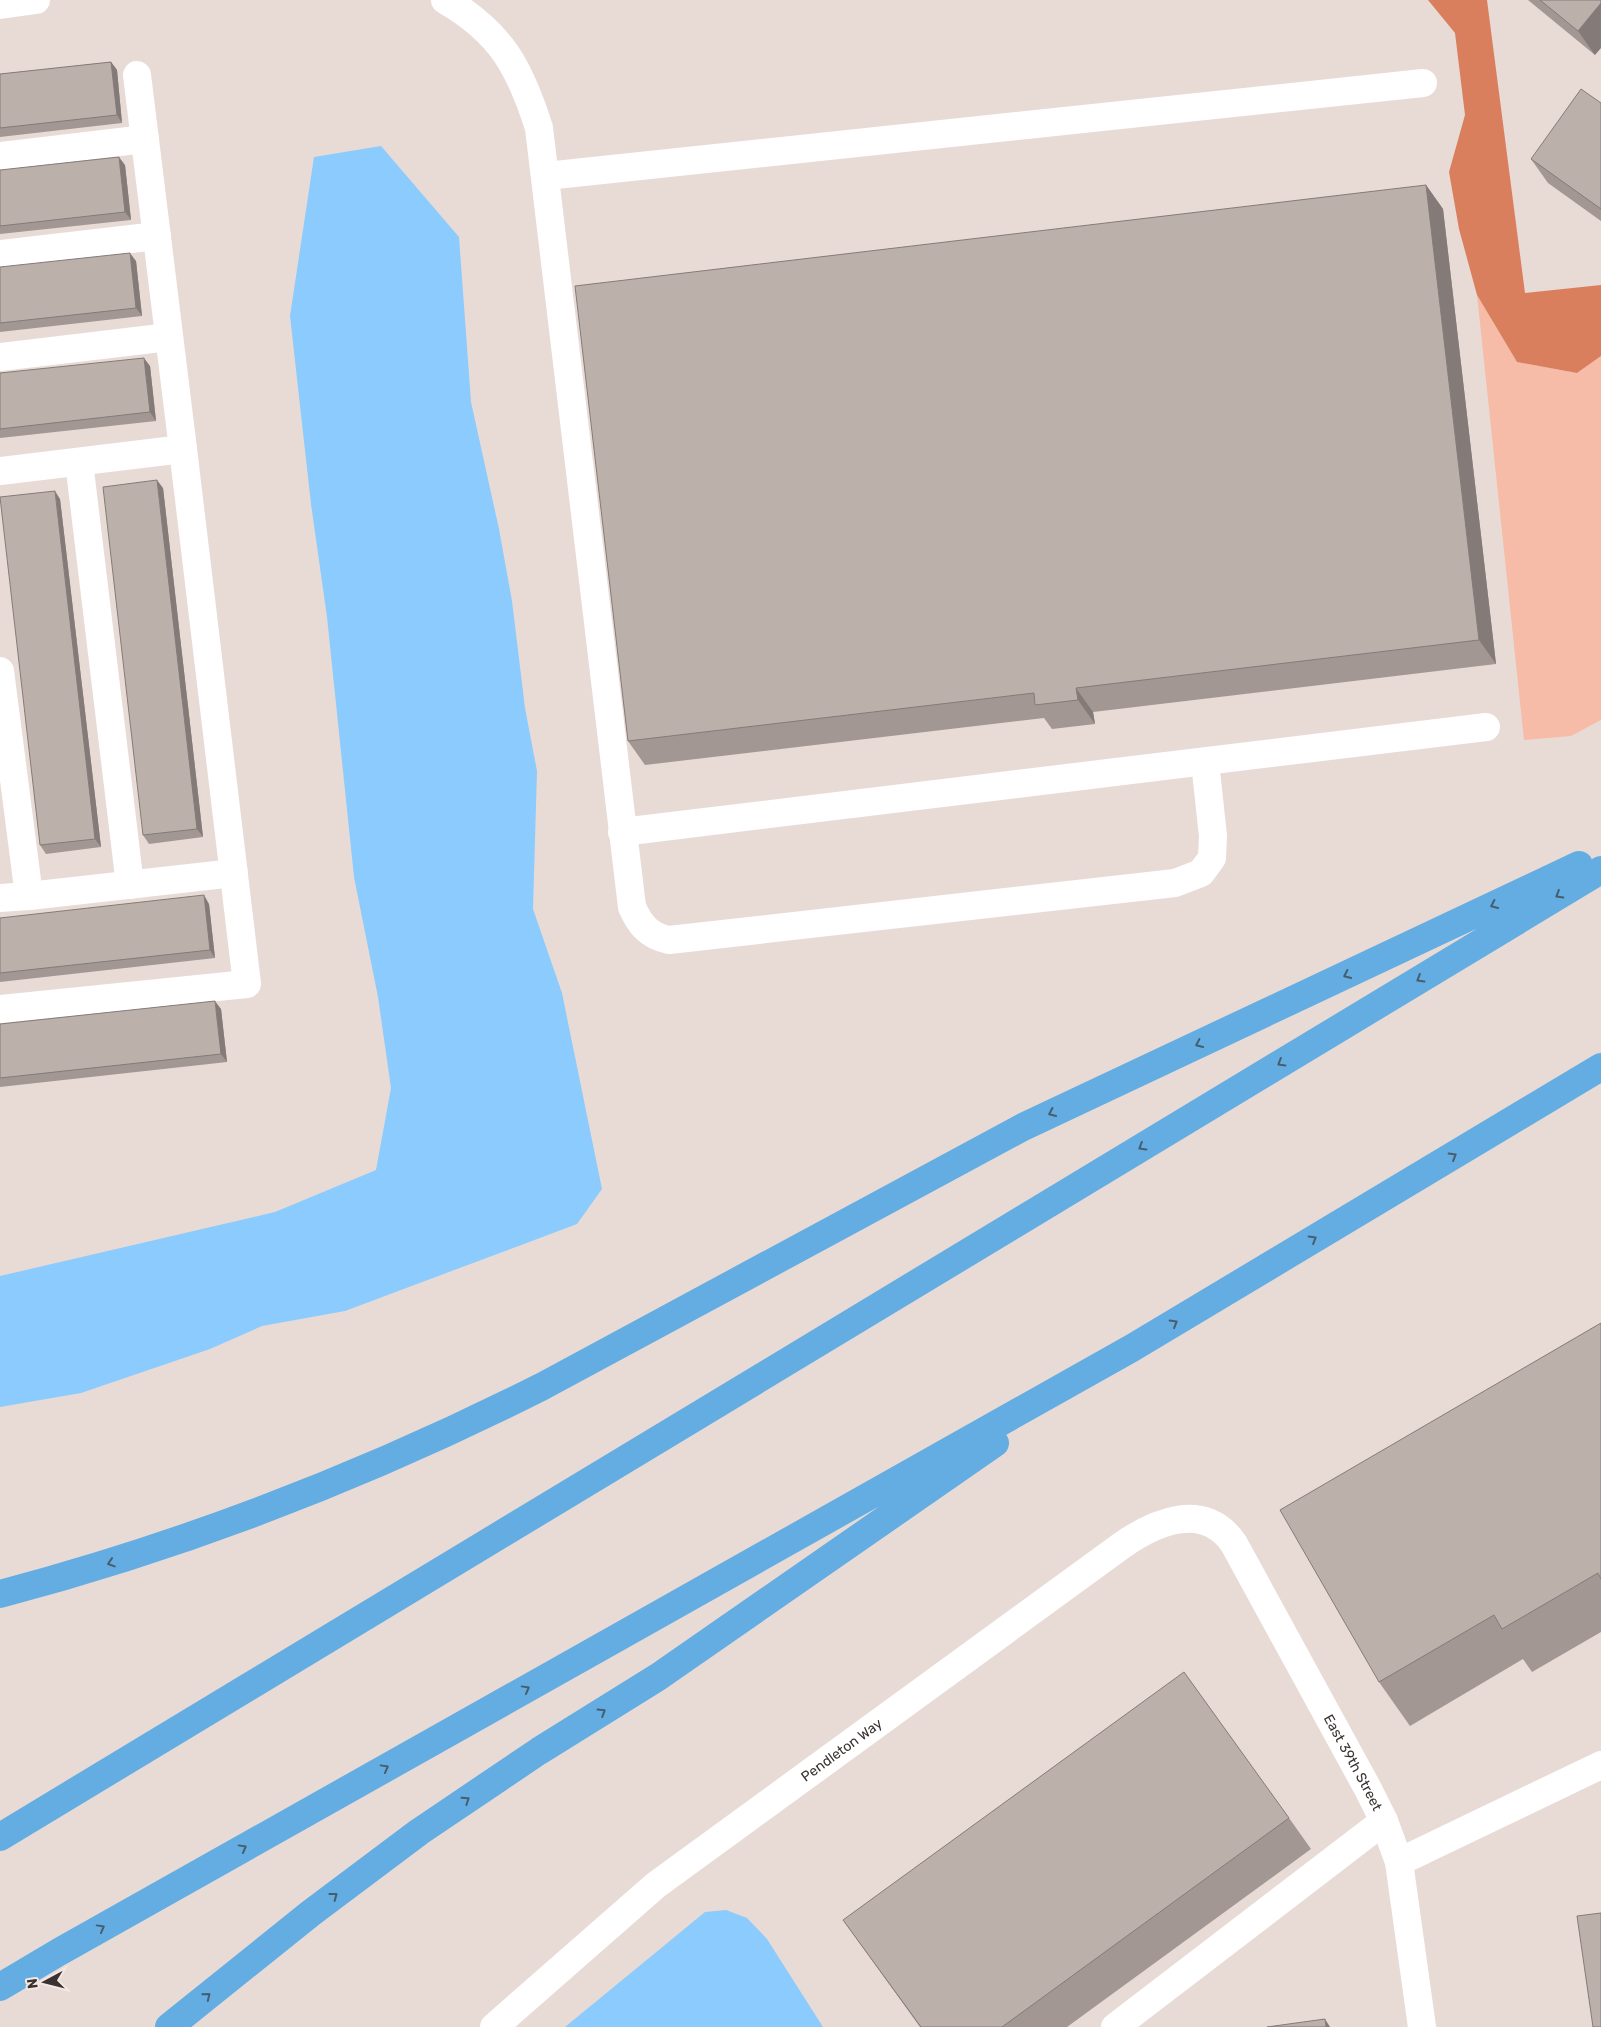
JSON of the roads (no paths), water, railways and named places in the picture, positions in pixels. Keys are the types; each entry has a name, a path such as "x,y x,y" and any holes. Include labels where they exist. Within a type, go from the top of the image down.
{"highway":[{"path":"0,1594 91,1569 224,1526 351,1476 468,1424 543,1386 1023,1127 1601,855"},
{"path":"0,1837 1601,870"},
{"path":"0,1987 67,1947 1132,1348 1601,1067"},
{"path":"169,2027 303,1919 419,1832 531,1757 658,1677 1132,1348"}],"street":[{"path":"0,5 36,0"},
{"path":"445,0 465,12 493,35 516,67 530,99 539,128 622,832 632,907 638,920 655,937 669,940 1175,883 1201,873 1212,858 1214,836 1205,762"},
{"path":"0,1010 247,984 137,75"},
{"path":"546,176 1423,83"},
{"path":"0,156 145,139"},
{"path":"0,254 157,236"},
{"path":"0,357 169,337"},
{"path":"0,471 183,449"},
{"path":"79,462 130,885"},
{"path":"0,671 29,896"},
{"path":"622,832 1486,727"},
{"path":"0,898 234,873"},
{"name":"Pendleton Way","path":"494,2027 656,1885 1138,1534 1160,1524 1185,1520 1199,1520 1214,1524"},
{"name":"East 39th Street","path":"1214,1524 1227,1533 1234,1544 1384,1821 1399,1862 1422,2027"},
{"path":"1399,1862 1601,1766"},
{"path":"1115,2027 1384,1821"}],"water":[{"path":"381,146 459,237 471,402 499,529 512,601 525,708 537,771 533,909 562,993 602,1189 577,1224 345,1311 262,1326 210,1349 81,1393 0,1407 0,1276 275,1212 376,1170 391,1088 378,997 354,877 327,617 311,504 290,316 314,157"},
{"path":"726,1910 747,1918 767,1939 823,2027 565,2027 705,1912"}]}
